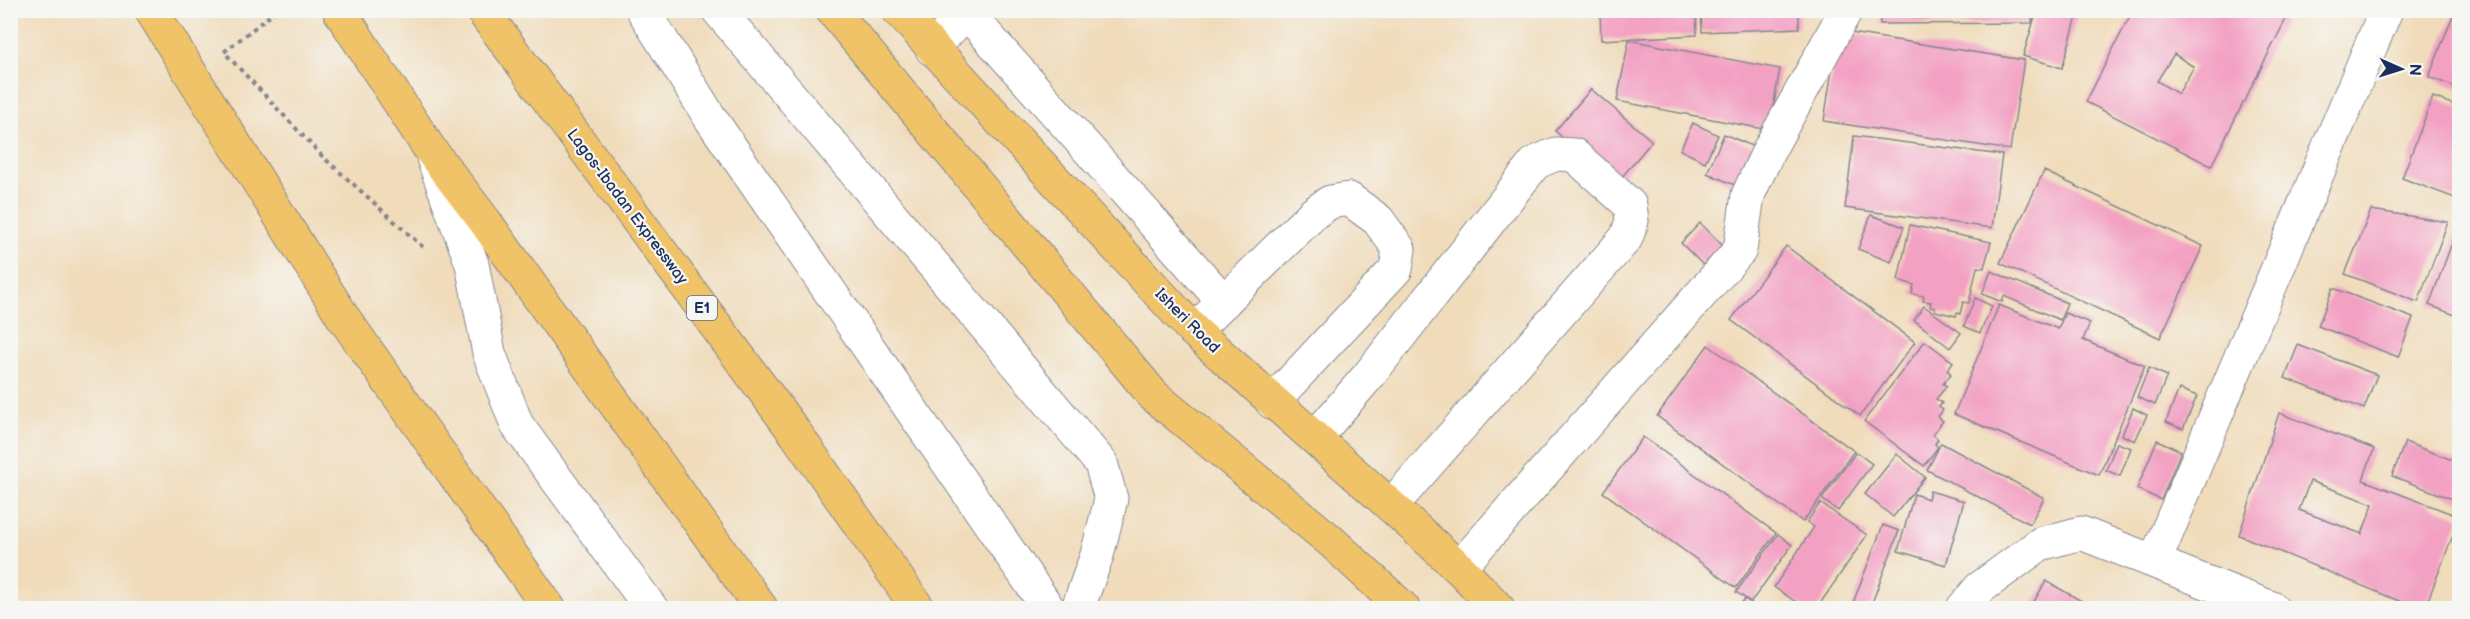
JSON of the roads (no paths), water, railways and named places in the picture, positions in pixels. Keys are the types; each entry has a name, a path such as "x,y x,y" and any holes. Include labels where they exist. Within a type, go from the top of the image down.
{"main road":[{"path":"151,10 343,317 549,609"},
{"path":"339,10 429,148 491,229 761,609"},
{"name":"Lagos-Ibadan Expressway","path":"482,10 796,434 918,609"},
{"path":"832,10 1154,396 1332,542 1403,609"},
{"name":"Isheri Road","path":"898,10 1194,331 1460,568 1498,609"}],"street":[{"path":"643,10 709,116 1048,609"},
{"path":"718,10 1101,463 1111,499 1097,555 1078,609"},
{"path":"1460,568 1740,250 1748,195 1769,150 1846,10"},
{"path":"2155,561 2386,10"},
{"path":"932,49 968,12 1224,302"},
{"path":"429,148 472,264 489,353 517,425 651,609"},
{"path":"1316,438 1370,374 1535,163 1556,154 1574,155 1630,205 1632,221 1626,238 1391,506"},
{"path":"1194,331 1314,213 1330,202 1349,199 1378,220 1399,249 1396,269 1272,402"},
{"path":"1964,609 1980,588 2040,544 2081,533 2272,609"}]}
